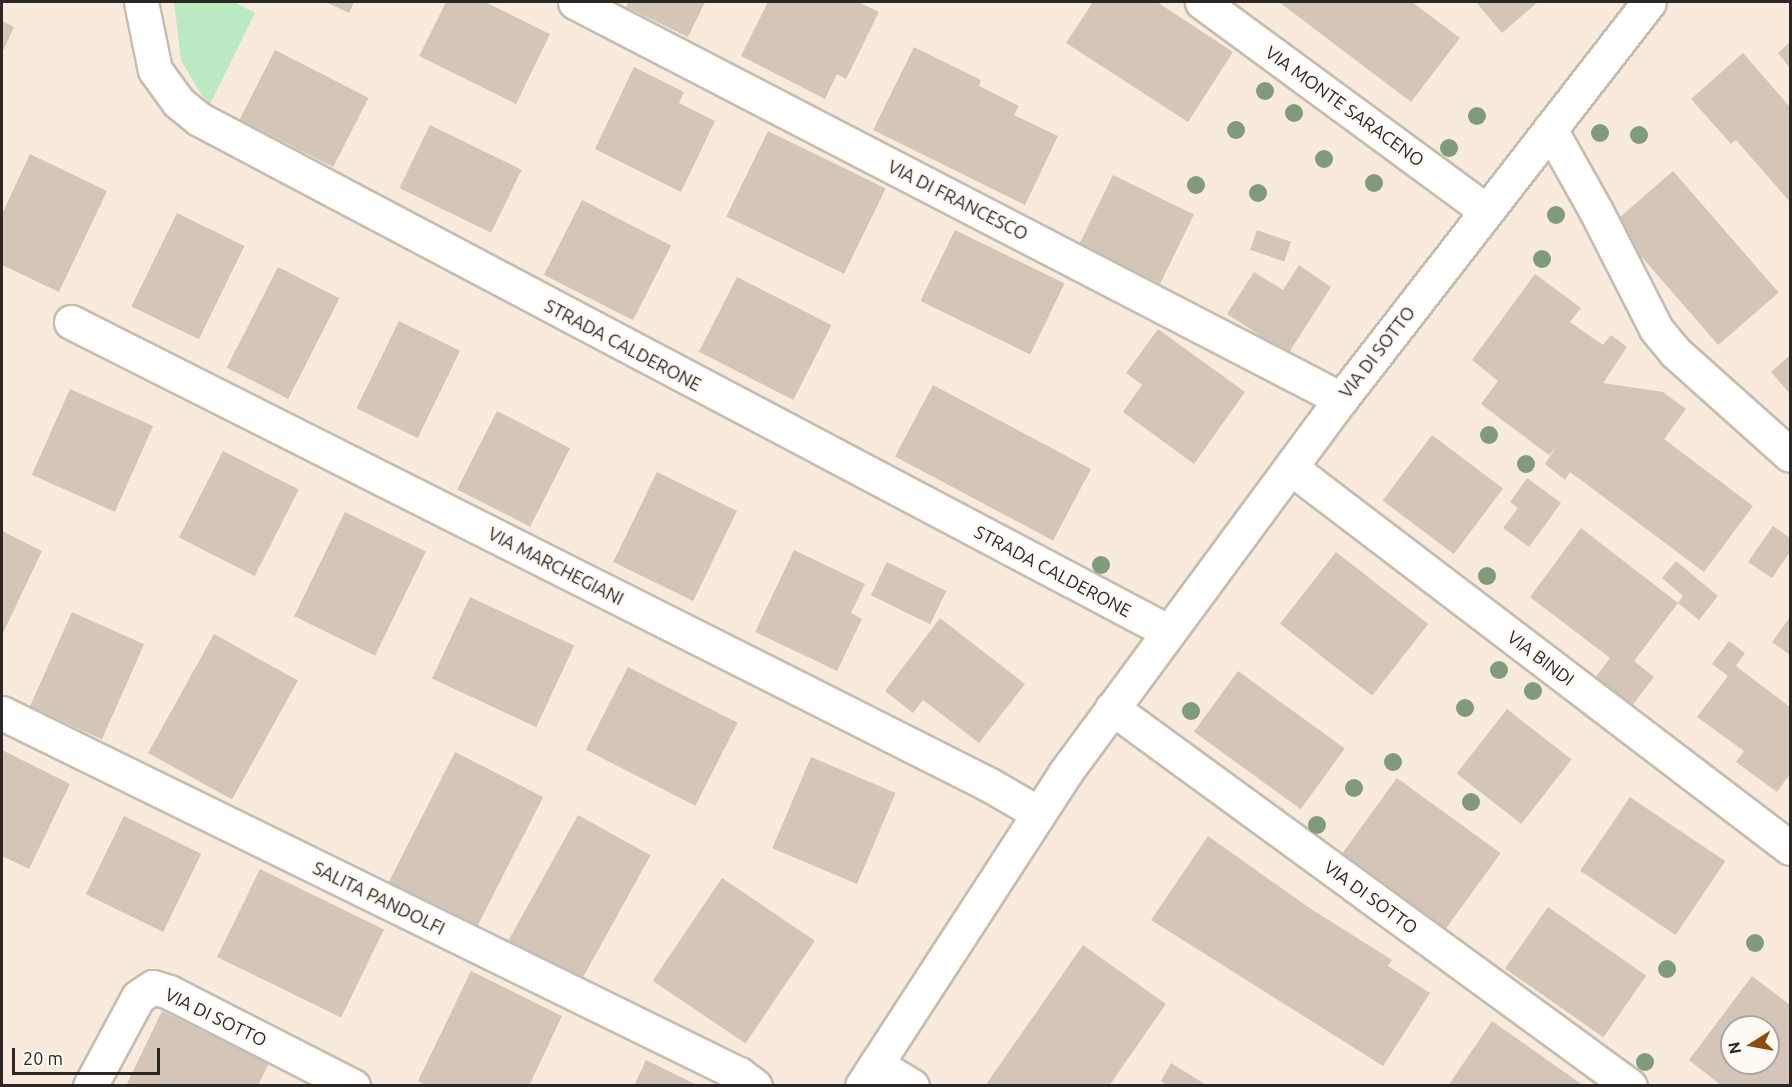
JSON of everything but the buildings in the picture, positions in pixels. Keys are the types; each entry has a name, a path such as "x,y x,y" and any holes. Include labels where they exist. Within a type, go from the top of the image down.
{"street":[{"name":"STRADA CALDERONE","path":"141,2 155,70 178,102 199,119 1169,632"},
{"name":"VIA DI FRANCESCO","path":"575,2 1341,399"},
{"name":"VIA MONTE SARACENO","path":"1202,2 1487,211"},
{"name":"VIA DI SOTTO","path":"869,1075 1038,813 1112,708 1341,399 1550,129 1644,3"},
{"path":"1550,129 1596,211 1656,329 1675,352 1791,455"},
{"name":"VIA MARCHEGIANI","path":"71,322 990,784 1038,813"},
{"name":"VIA BINDI","path":"1291,468 1791,848"},
{"name":"VIA DI SOTTO","path":"1112,708 1630,1086"},
{"name":"SALITA PANDOLFI","path":"2,713 739,1074 755,1086"},
{"name":"VIA DI SOTTO","path":"90,1086 138,997 153,987 170,992 353,1086"},
{"path":"869,1075 912,1086"}],"green space":[{"path":"174,2 234,2 255,13 210,104 201,94 181,60"}]}
